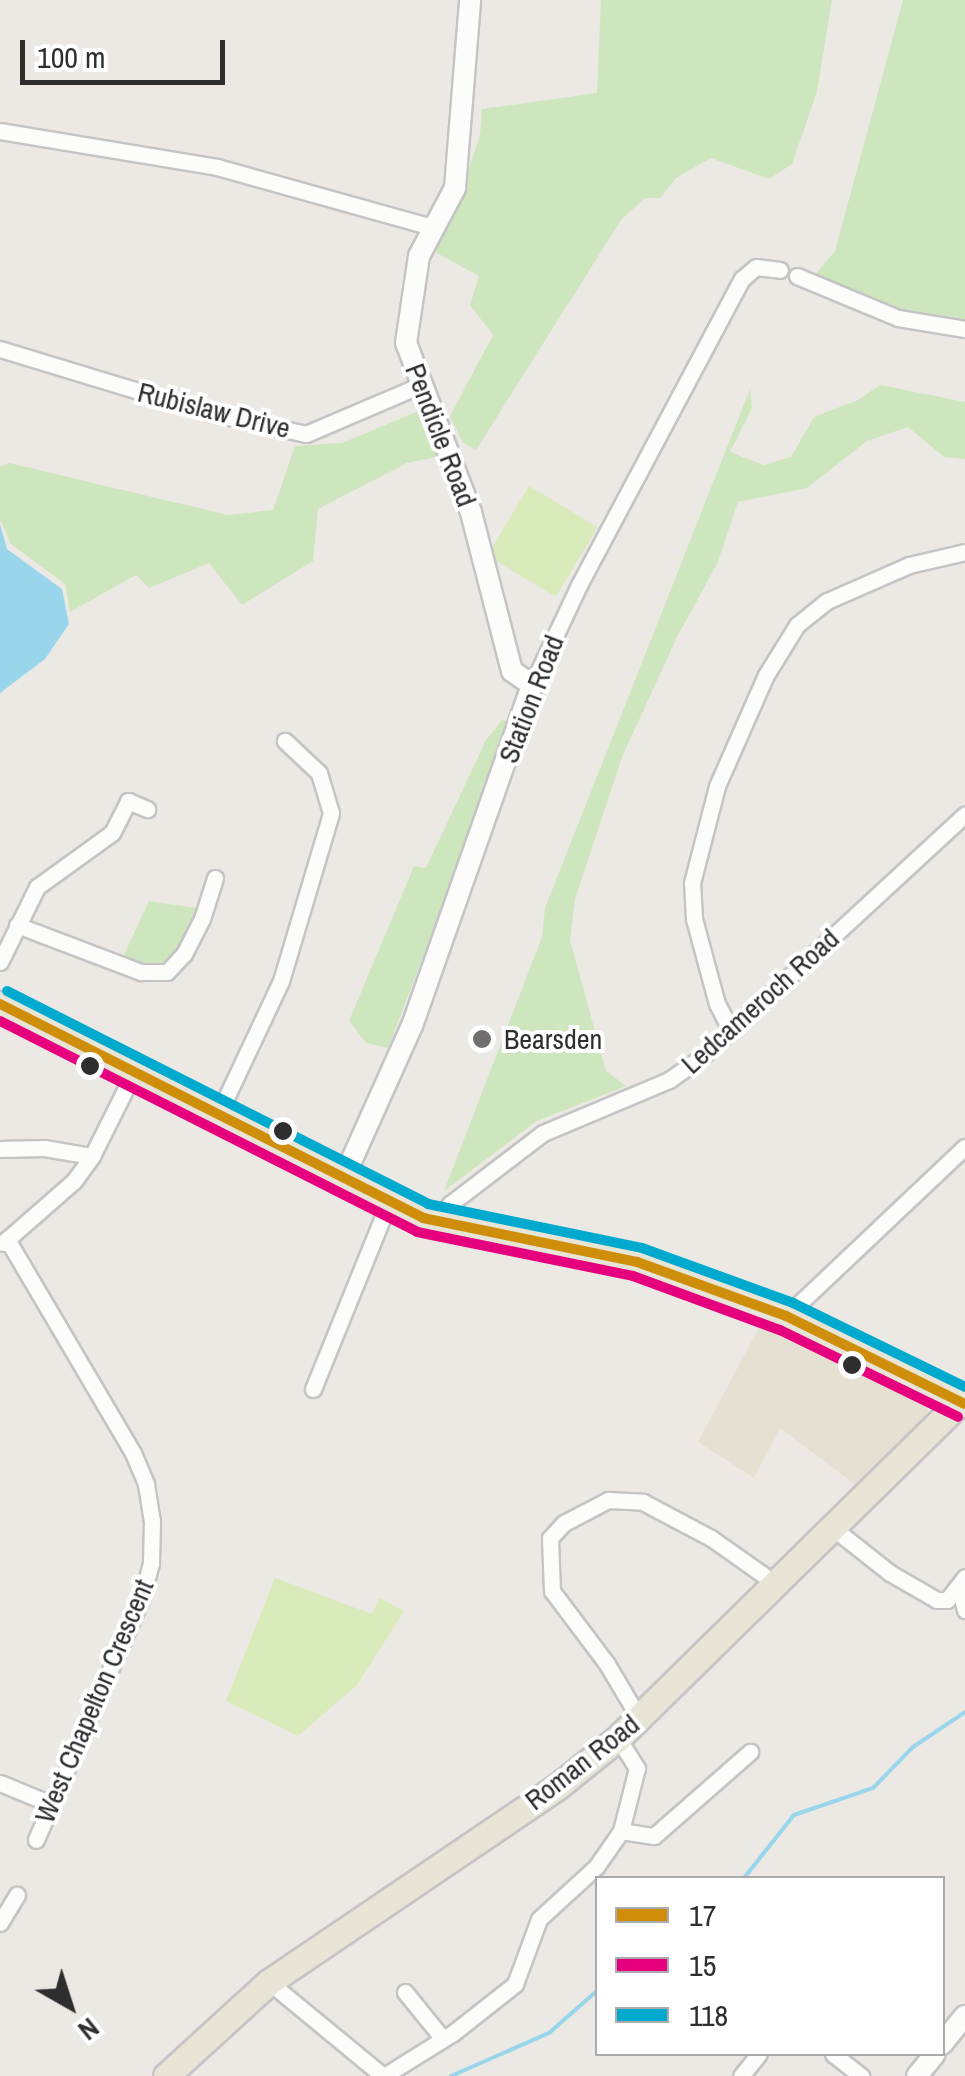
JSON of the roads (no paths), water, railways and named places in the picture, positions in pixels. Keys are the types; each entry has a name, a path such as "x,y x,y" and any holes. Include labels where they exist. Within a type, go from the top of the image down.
{"main road":[{"path":"0,1004 217,1117 432,1221 637,1262 786,1316 964,1401"},
{"name":"Roman Road","path":"166,2076 269,1982 556,1786 618,1738 964,1401"}],"street":[{"name":"Pendicle Road","path":"470,0 455,188 419,256 406,342 471,512 512,671 532,685"},
{"path":"0,130 217,166 432,227"},
{"name":"Station Road","path":"344,1177 412,1026 532,685 579,585 742,278 756,267 780,270"},
{"path":"796,276 898,318 965,329"},
{"name":"Rubislaw Drive","path":"0,350 210,414 276,431 306,434 422,384"},
{"path":"731,1031 717,1004 698,934 692,883 717,786 758,692 786,639 808,613 884,574 965,552"},
{"path":"217,1117 282,981 332,813 319,773 286,741"},
{"path":"0,962 38,887 112,834 128,802 147,809"},
{"name":"Ledcameroch Road","path":"432,1221 543,1133 669,1080 731,1031 965,814"},
{"path":"18,924 141,972 167,972 184,954 202,920 215,878"},
{"path":"4,1242 74,1181 92,1156 133,1074"},
{"path":"786,1316 965,1147"},
{"path":"0,1148 44,1148 92,1156"},
{"path":"313,1389 392,1204"},
{"name":"West Chapelton Crescent","path":"4,1242 133,1453 146,1484 152,1521 151,1563 142,1597 36,1840"},
{"path":"639,1718 607,1664 552,1590 550,1538 564,1523 608,1500 643,1502 710,1538 776,1584"},
{"path":"834,1528 890,1574 936,1600 948,1600 962,1581"},
{"path":"962,1581 965,1610"},
{"path":"269,1982 384,2076 444,2039 515,1984 539,1919 596,1867 620,1831 637,1768 618,1738"},
{"path":"620,1831 654,1836 750,1752"},
{"path":"0,1783 51,1804"},
{"path":"0,1923 17,1896"},
{"path":"405,1992 444,2039"},
{"path":"945,2040 965,2016"},
{"path":"742,2076 757,2056"},
{"path":"836,2056 861,2076"},
{"path":"918,2076 933,2056"}],"water":[{"path":"0,524 7,549 62,589 69,624 45,659 0,693"}],"waterway":[{"path":"746,1876 794,1815 873,1788 913,1747 965,1712"},
{"path":"451,2076 549,2033 595,1993"}],"place":[{"name":"Bearsden","path":"482,1039"}]}
